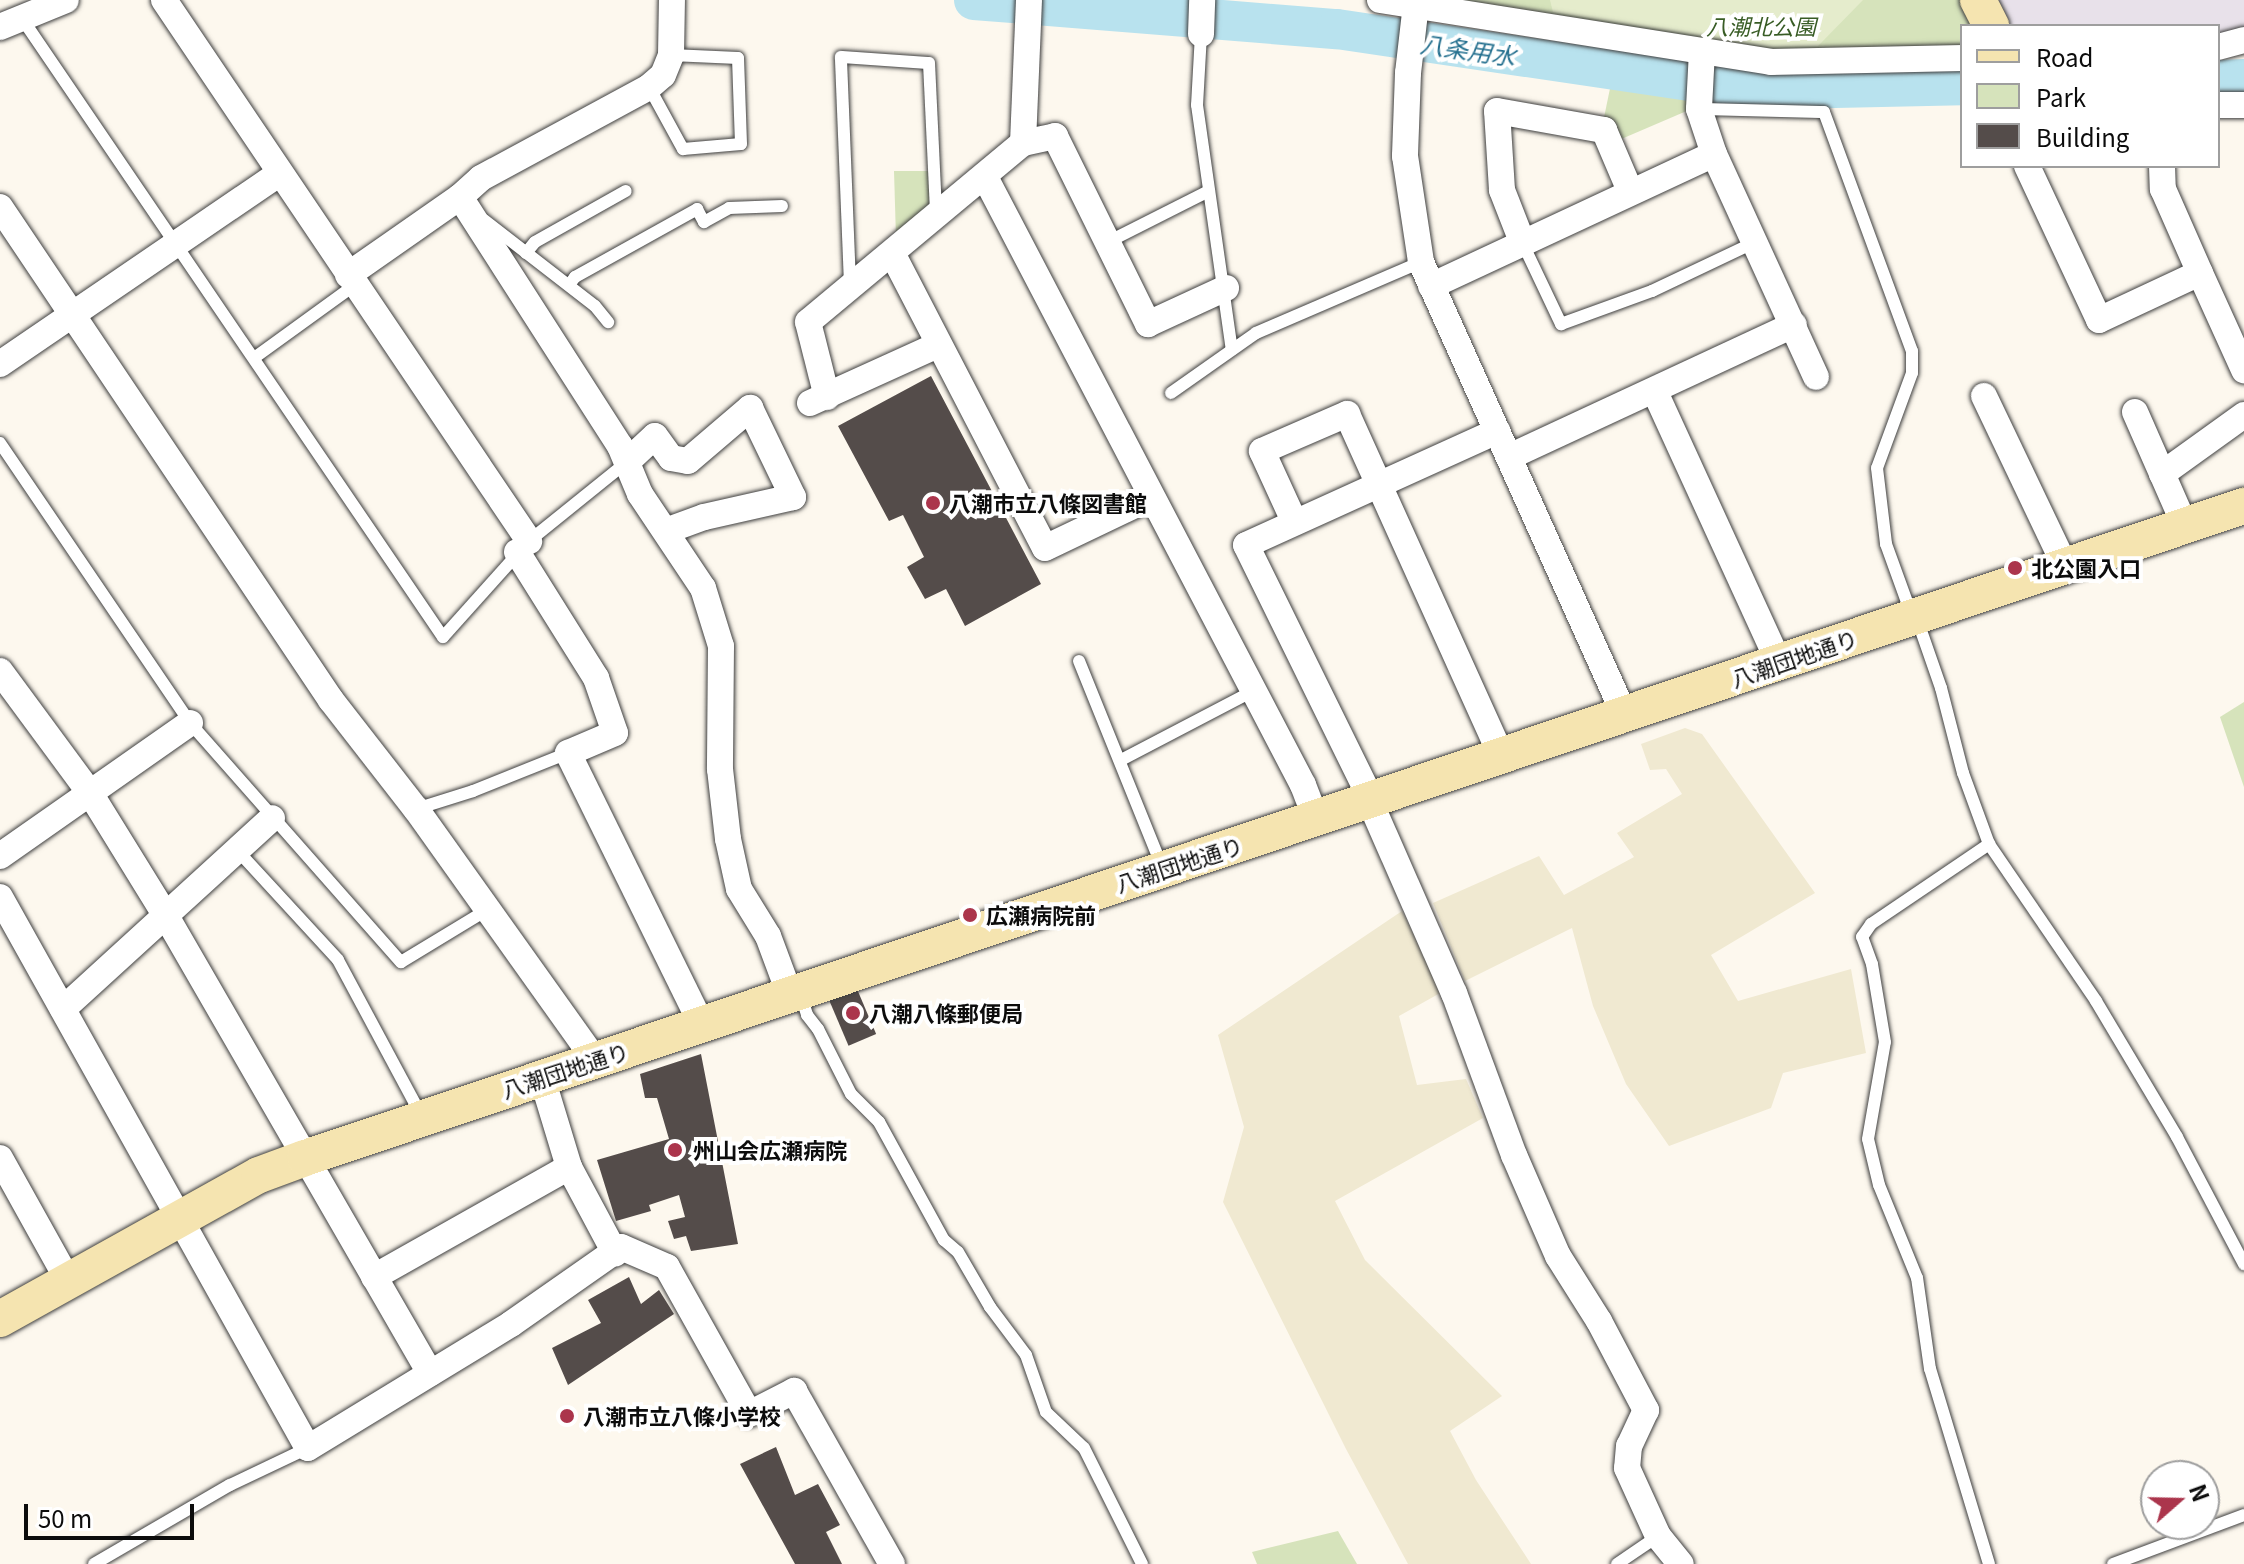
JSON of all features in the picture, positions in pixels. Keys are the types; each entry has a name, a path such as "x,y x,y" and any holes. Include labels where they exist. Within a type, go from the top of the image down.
{"street":[{"path":"11,22 66,0"},
{"path":"164,0 351,280 523,546 596,678 615,733 568,753 702,1025"},
{"path":"351,280 461,200 481,178 649,87 663,75 671,55 672,0"},
{"path":"1201,34 1202,0"},
{"path":"1380,0 1415,12 1771,62 1960,58"},
{"path":"1978,0 1990,24"},
{"path":"1023,143 1028,12"},
{"path":"1415,12 1408,73 1405,156 1426,274 1625,715"},
{"path":"2220,46 2244,40"},
{"path":"1702,51 1699,109 1714,154 1816,377"},
{"path":"2220,105 2244,105"},
{"path":"1523,244 1502,190 1497,111 1604,130 1630,191"},
{"path":"938,345 818,400 808,322 1023,143 1055,136 1148,324 1226,288"},
{"path":"1426,274 1523,244 1714,154"},
{"path":"2028,168 2099,320 2200,273"},
{"path":"2162,168 2163,189 2244,370"},
{"path":"0,364 280,173"},
{"path":"985,177 1150,498 1303,785 1316,819"},
{"path":"461,200 620,446 640,494 703,588 721,646 720,769 728,839 739,889 768,936 795,993"},
{"path":"0,207 331,700 416,809 595,1060"},
{"path":"892,253 1045,548 1150,498"},
{"path":"1509,457 1794,325"},
{"path":"1655,392 1779,663"},
{"path":"1984,396 2065,566"},
{"path":"627,462 655,436 671,458 688,461 750,408 793,497 704,517 666,531"},
{"path":"2135,412 2185,526"},
{"path":"1294,521 1262,451 1347,414 1502,757"},
{"path":"2162,474 2244,415"},
{"path":"1497,431 1246,545 1371,802 1454,993 1514,1155 1558,1256 1599,1321 1646,1410 1629,1446 1627,1468 1658,1536 1681,1564"},
{"name":"八潮団地通り","path":"0,1319 179,1217 259,1175 305,1158 2244,506"},
{"path":"0,671 90,793 166,916 430,1373"},
{"path":"0,856 190,723"},
{"path":"63,1009 272,818"},
{"path":"0,897 308,1448 511,1324 621,1247 667,1267 749,1414 794,1391 892,1564"},
{"path":"542,1078 569,1167 615,1253"},
{"path":"0,1158 68,1280"},
{"path":"374,1277 569,1167"}],"lane":[{"path":"11,22 174,244 443,637 523,546 627,462"},
{"path":"1201,34 1197,105 1226,288 1232,350"},
{"path":"649,87 683,149 741,144 738,58 671,55"},
{"path":"850,287 841,57 929,63 936,217"},
{"path":"1699,109 1824,112 1912,351 1912,373 1877,468 1886,544 1941,688 1963,773 1989,844 2096,1001 2177,1137 2244,1264"},
{"path":"526,253 535,242 626,191"},
{"path":"1106,243 1209,191"},
{"path":"461,200 595,306 608,322"},
{"path":"569,285 575,277 697,209 704,222 729,208 782,206"},
{"path":"1523,244 1561,324 1652,291 1755,242"},
{"path":"1171,393 1256,333 1426,274"},
{"path":"254,358 351,280"},
{"path":"0,443 190,723 401,962 487,910"},
{"path":"1079,661 1164,869"},
{"path":"1121,760 1253,691"},
{"path":"416,809 473,791 568,753"},
{"path":"1989,844 1871,924 1862,937 1872,964 1885,1042 1868,1139 1879,1185 1917,1278 1930,1369 1989,1564"},
{"path":"237,850 338,960 422,1118"},
{"path":"795,993 818,1029 851,1094 879,1122 944,1240 958,1252 990,1307 1026,1355 1046,1412 1084,1448 1142,1564"},
{"path":"94,1564 230,1485 308,1448"},
{"path":"2113,1564 2244,1515"},
{"path":"1617,1564 1658,1536"}],"shaded area":[{"path":"1990,0 2244,0 2244,29 2220,35 2220,24 2002,24"},
{"path":"1685,728 1702,734 1815,893 1711,955 1738,1001 1851,969 1866,1053 1783,1073 1771,1108 1669,1146 1626,1084 1593,1006 1572,928 1465,981 1433,903 1539,856 1564,895 1634,857 1617,833 1682,794 1666,769 1650,770 1641,744"},
{"path":"1402,911 1442,992 1399,1016 1417,1085 1466,1079 1483,1118 1335,1201 1365,1260 1502,1396 1450,1431 1476,1480 1531,1564 1408,1564 1346,1449 1223,1202 1244,1127 1218,1035"}],"green space":[{"name":"八潮北公園","path":"1364,0 1968,0 1980,24 1960,24 1960,50 1768,53"},
{"path":"1550,0 1863,0 1818,46 1769,47 1553,12"},
{"path":"1613,74 1697,84 1696,107 1605,146 1601,132"},
{"path":"894,171 930,171 932,206 896,238"},
{"path":"2244,702 2244,787 2220,717"},
{"path":"1338,1531 1357,1564 1257,1564 1252,1552"}],"building":[{"path":"931,376 1041,584 965,626 946,589 925,599 907,567 924,557 903,515 889,521 838,426"},
{"path":"857,989 876,1034 849,1046 829,1001"},
{"path":"701,1054 738,1244 691,1251 686,1236 674,1239 668,1221 685,1217 679,1195 649,1205 651,1211 616,1221 597,1160 669,1139 657,1098 645,1098 640,1074"},
{"path":"629,1277 641,1304 659,1290 674,1314 568,1385 552,1348 601,1323 588,1300"},
{"path":"776,1447 795,1495 818,1484 840,1525 826,1532 842,1564 795,1564 740,1464"}],"waterway":[{"name":"八条用水","path":"974,0 1337,29 1749,90 1960,85"},
{"name":"八条用水","path":"2220,80 2244,79"}],"place":[{"name":"八潮市立八條図書館","path":"933,503"},
{"name":"北公園入口","path":"2015,568"},
{"name":"広瀬病院前","path":"970,915"},
{"name":"八潮八條郵便局","path":"853,1013"},
{"name":"州山会広瀬病院","path":"675,1150"},
{"name":"八潮市立八條小学校","path":"567,1416"}]}
